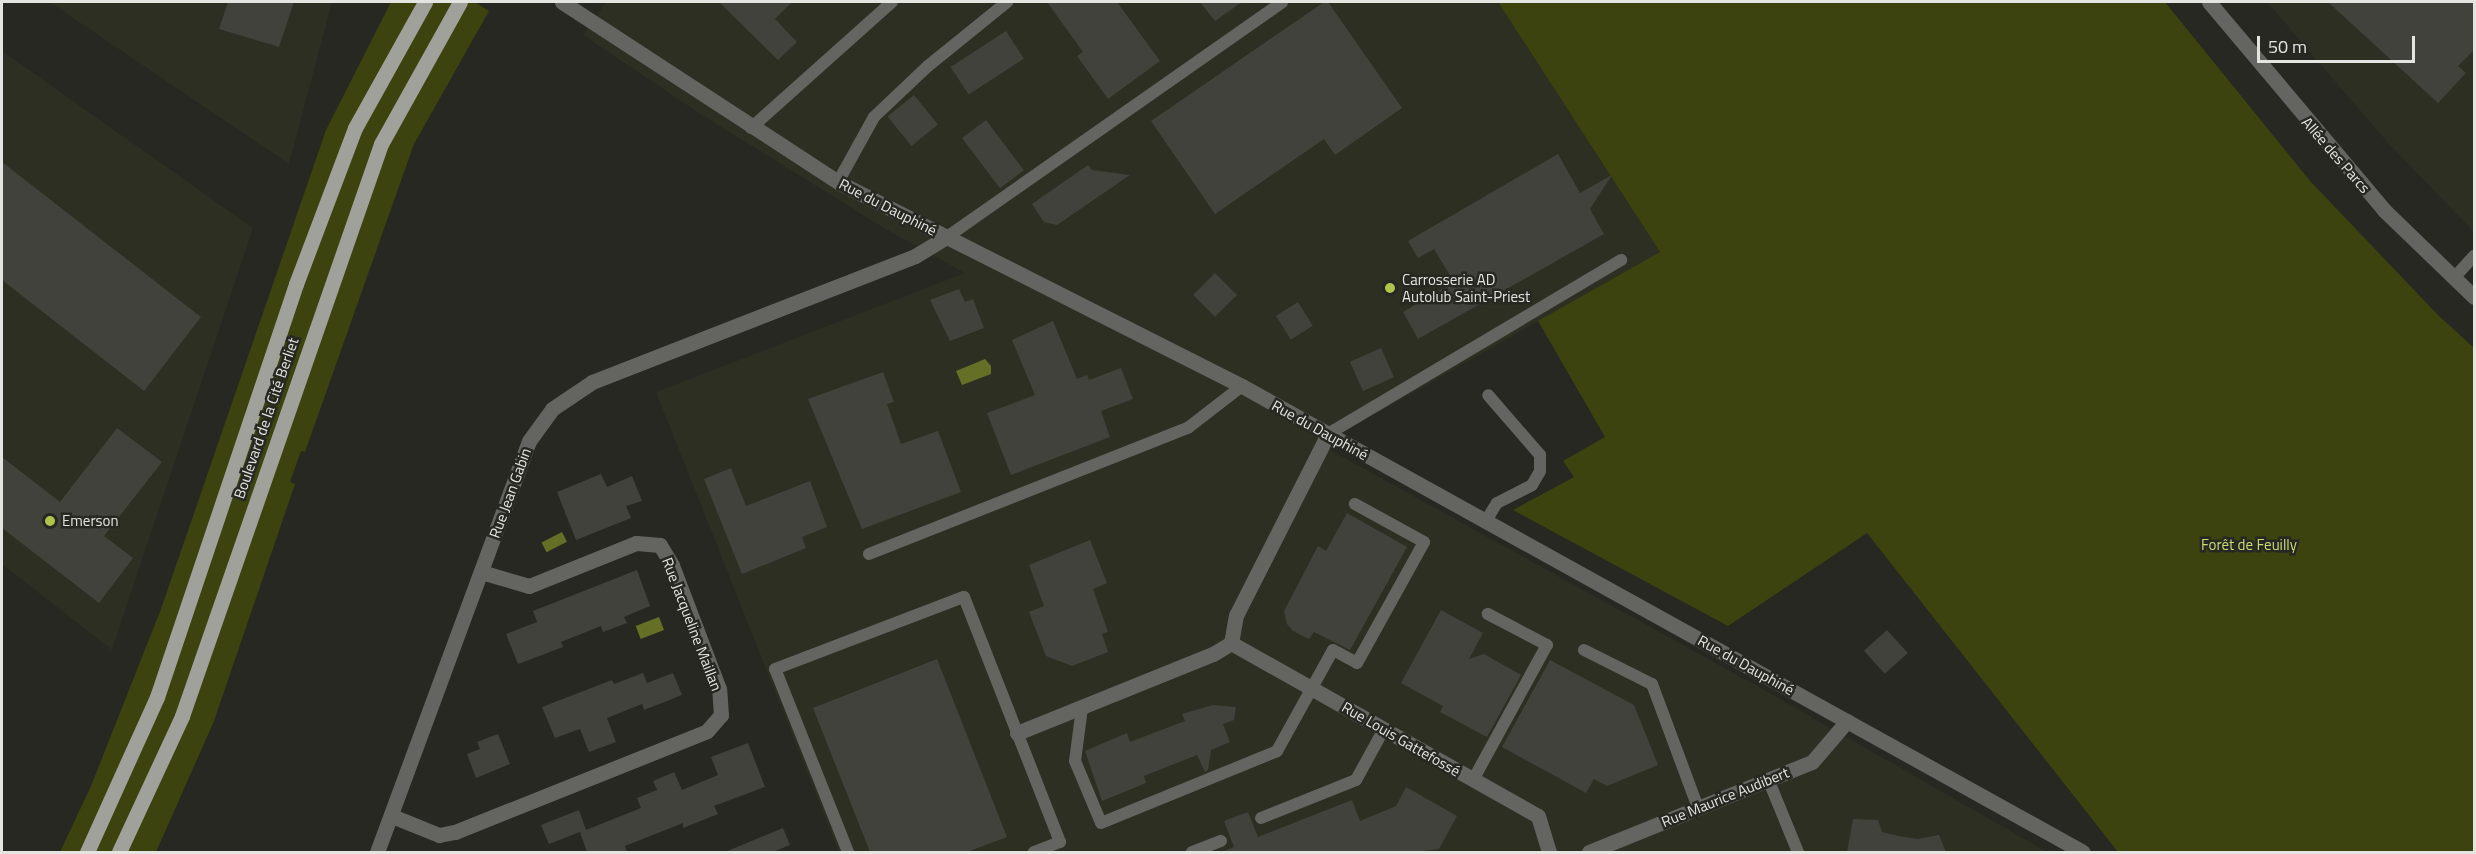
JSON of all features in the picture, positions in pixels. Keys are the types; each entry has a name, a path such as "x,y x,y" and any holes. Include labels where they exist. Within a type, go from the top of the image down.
{"main road":[{"name":"Boulevard de la Cité Berliet","path":"87,852 157,697 292,296 355,128 425,2"},
{"name":"Boulevard de la Cité Berliet","path":"119,852 182,716 381,144 460,2"}],"street":[{"name":"Rue du Dauphiné","path":"562,2 751,128 838,182 1242,386 2083,852"},
{"name":"Allée des Parcs","path":"2209,2 2385,211 2475,297"},
{"name":"Rue Jean Gabin","path":"376,852 392,816 529,441 552,409 571,394 618,371 915,256 947,237"},
{"path":"1017,733 1082,708 1231,642 1236,615 1328,434"},
{"name":"Rue Jacqueline Maillan","path":"392,816 439,835 455,832 707,731 721,715 719,689 672,565 660,545 636,543 529,586 481,572"},
{"name":"Rue Louis Gattefossé","path":"1231,642 1538,816 1549,852"},
{"name":"Rue Maurice Audibert","path":"1588,852 1605,849 1812,762 1847,721"}],"lane":[{"path":"751,128 892,2"},
{"path":"838,182 874,117 928,66 1007,2"},
{"path":"947,237 1282,2"},
{"path":"2454,278 2475,256"},
{"path":"1328,434 1621,260"},
{"path":"869,554 1189,427 1242,386"},
{"path":"1486,522 1497,503 1532,485 1540,471 1540,455 1488,395"},
{"path":"1082,708 1075,761 1101,823 1277,751 1333,650 1357,663 1424,542 1355,504"},
{"path":"848,852 775,669 964,597 1060,842 1034,852"},
{"path":"1473,780 1547,645 1488,614"},
{"path":"1584,650 1652,684 1698,808"},
{"path":"1261,818 1356,780 1384,729"},
{"path":"1768,779 1798,852"},
{"path":"1192,852 1221,841"}],"shaded area":[{"path":"49,2 332,2 289,164 54,5"},
{"path":"606,2 1498,2 1660,252 1321,445 1766,691 2047,852 839,852 656,392 965,273 884,228 702,115 583,35"},
{"path":"2267,2 2474,2 2474,232 2387,142"},
{"path":"2,51 253,228 112,650 2,564"},
{"path":"985,359 991,366 991,374 962,385 956,371"},
{"path":"562,532 567,542 547,552 542,542"},
{"path":"659,617 664,630 641,639 636,626"}],"green space":[{"path":"391,2 475,2 489,11 414,144 305,452 301,451 290,482 295,484 214,721 156,852 60,852 91,786 161,609 326,130"},
{"name":"Forêt de Feuilly","path":"1498,2 2165,2 2311,182 2438,315 2474,348 2474,852 2118,852 1867,533 1728,626 1513,510 1574,477 1563,461 1605,437 1538,321 1660,252"}],"building":[{"path":"228,2 294,2 279,47 219,29"},
{"path":"719,2 792,2 775,19 797,42 778,60"},
{"path":"1047,2 1117,2 1160,61 1108,99 1077,56 1083,52"},
{"path":"1200,2 1242,2 1215,21"},
{"path":"1324,2 1328,2 1402,108 1335,155 1324,139 1215,214 1151,121"},
{"path":"2328,2 2475,2 2475,49 2458,66 2466,73 2438,103"},
{"path":"1006,31 1024,59 969,95 951,67"},
{"path":"914,95 938,125 911,146 888,116"},
{"path":"986,120 1024,170 1000,188 962,138"},
{"path":"1558,154 1580,193 1612,175 1590,209 1604,234 1418,339 1403,312 1454,282 1434,249 1418,258 1408,241"},
{"path":"2,162 201,317 144,391 2,280"},
{"path":"1088,165 1092,170 1130,175 1057,225 1044,222 1032,204"},
{"path":"1215,273 1237,295 1215,317 1193,295"},
{"path":"959,289 965,302 973,299 984,328 950,341 930,300"},
{"path":"1298,302 1313,326 1291,340 1276,316"},
{"path":"1053,321 1077,379 1087,375 1089,380 1121,368 1133,399 1101,411 1110,437 1011,475 987,413 1035,395 1012,340"},
{"path":"1381,348 1394,377 1363,391 1350,362"},
{"path":"883,372 894,402 887,404 901,444 938,431 961,492 862,529 808,399"},
{"name":"Emerson","path":"117,428 162,462 104,536 133,558 99,603 2,528 2,457 60,502"},
{"path":"731,468 746,506 810,481 827,527 802,537 806,548 742,574 704,479"},
{"path":"601,474 607,487 632,476 642,501 626,506 631,518 576,540 557,492"},
{"path":"1347,513 1407,547 1350,650 1314,632 1309,639 1293,631 1287,624 1284,611 1318,546 1326,551"},
{"path":"1090,540 1107,583 1093,589 1108,632 1102,634 1108,652 1072,666 1046,656 1029,612 1044,606 1029,565"},
{"path":"637,570 650,606 624,617 627,623 603,632 601,626 561,642 563,647 518,664 506,634 537,622 533,611"},
{"path":"1441,610 1483,633 1469,659 1484,654 1521,675 1487,737 1440,712 1443,706 1401,683"},
{"path":"1887,630 1908,653 1885,674 1864,651"},
{"path":"937,659 1007,837 967,852 870,852 813,708"},
{"path":"1550,660 1634,705 1658,765 1607,786 1594,779 1586,793 1502,747"},
{"path":"643,673 647,683 673,673 682,695 644,710 642,704 607,718 616,742 589,752 580,729 555,738 542,707 612,680 614,684"},
{"path":"1213,705 1236,707 1234,720 1223,724 1230,742 1211,750 1208,770 1205,772 1197,755 1144,776 1146,783 1102,801 1085,751 1127,733 1130,742 1185,721 1182,714"},
{"path":"498,734 510,764 476,778 467,754 480,749 477,742"},
{"path":"748,743 765,787 714,806 718,814 683,828 683,823 625,846 627,852 587,852 580,832 549,844 541,825 579,810 586,830 641,808 637,798 657,790 653,781 674,772 682,790 718,775 711,757"},
{"path":"1406,787 1457,816 1439,849 1416,852 1222,852 1234,847 1224,821 1248,812 1258,837 1352,800 1360,821 1396,806"},
{"path":"1853,819 1878,820 1882,832 1898,836 1918,839 1939,835 1946,852 1847,852"},
{"path":"783,828 790,845 773,852 725,852"}],"place":[{"name":"Carrosserie AD Autolub Saint-Priest","path":"1390,288"},
{"name":"Emerson","path":"50,521"}]}
